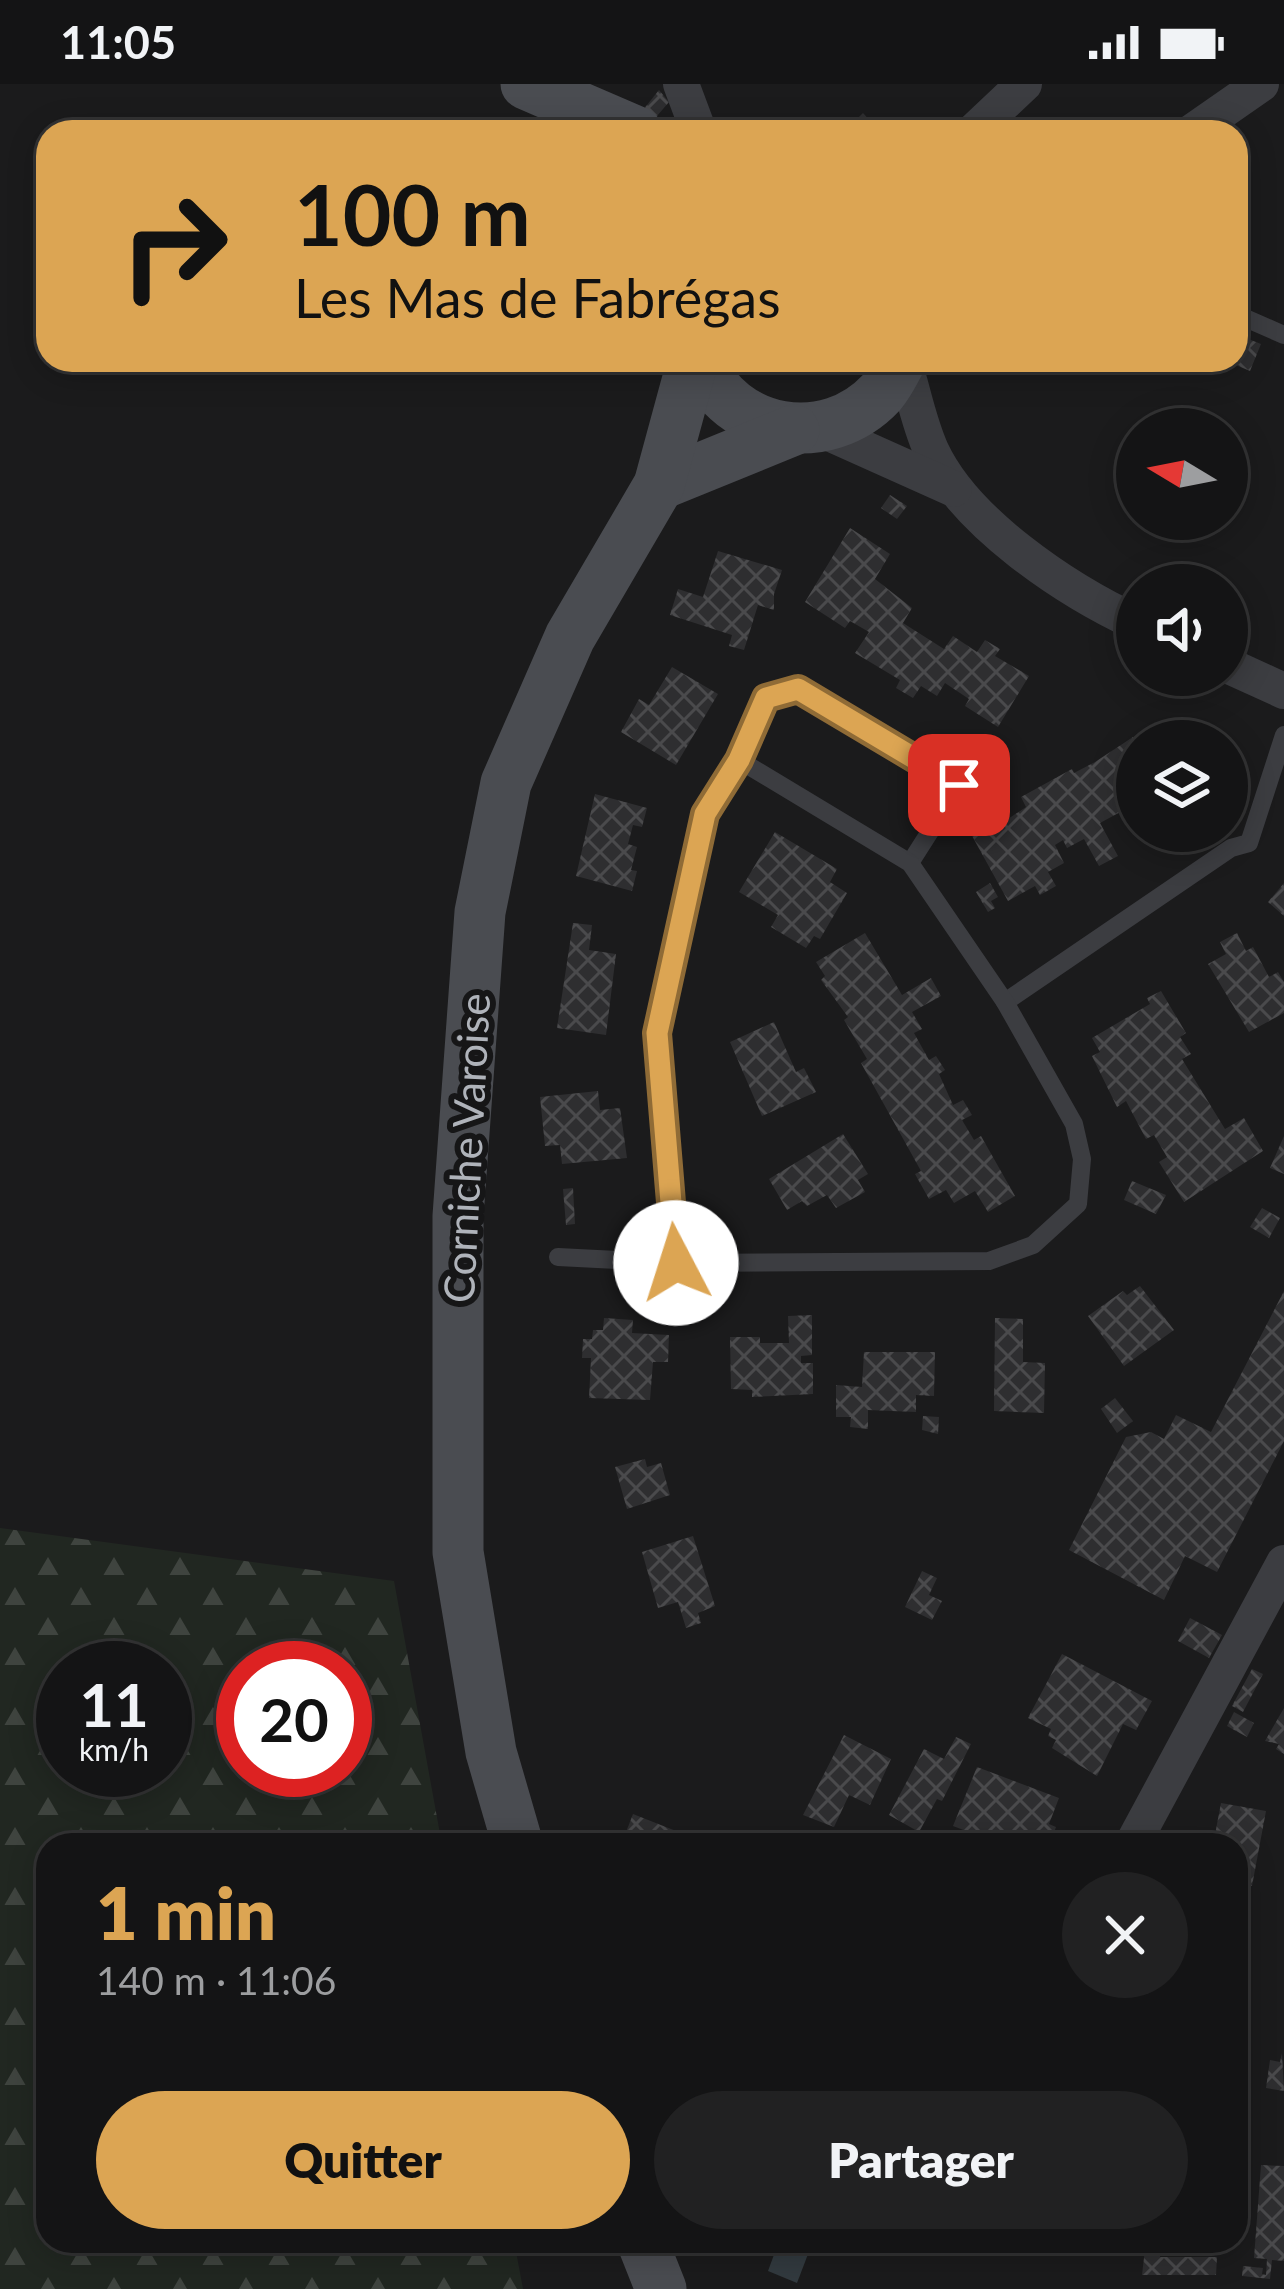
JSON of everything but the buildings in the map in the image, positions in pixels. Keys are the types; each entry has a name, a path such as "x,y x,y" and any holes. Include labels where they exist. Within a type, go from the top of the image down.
{"street":[{"path":"681,84 694,120"},
{"path":"986,120 1024,84"},
{"path":"1209,120 1261,84"},
{"name":"Corniche Varoise","path":"515,1833 491,1752 458,1552 458,1216 480,912 506,783 570,637 659,485 692,372"},
{"path":"705,372 742,413 768,425 806,429 957,491"},
{"path":"659,485 806,429 854,416 883,391 895,372"},
{"path":"906,372 932,452 957,491 1027,557 1116,610"},
{"path":"1248,675 1284,691"},
{"path":"1138,1833 1284,1563"},
{"path":"647,2253 661,2289"}],"lane":[{"path":"1248,319 1284,335"},
{"path":"676,1263 657,1033 705,814 739,760 766,698 798,689 959,785 910,863"},
{"path":"1005,1002 1231,848 1249,843 1284,735"},
{"path":"558,1257 676,1263 989,1261 1033,1245 1078,1204 1082,1159 1074,1124 1005,1002 910,863 739,760"}],"green space":[{"path":"0,1528 394,1581 440,1833 36,1833 36,2253 516,2253 523,2289 0,2289"}],"shaded area":[{"path":"775,2253 808,2253 797,2283 768,2271"}],"route":[{"path":"676,1263 657,1033 705,814 739,760 766,698 798,689 959,785"}]}
